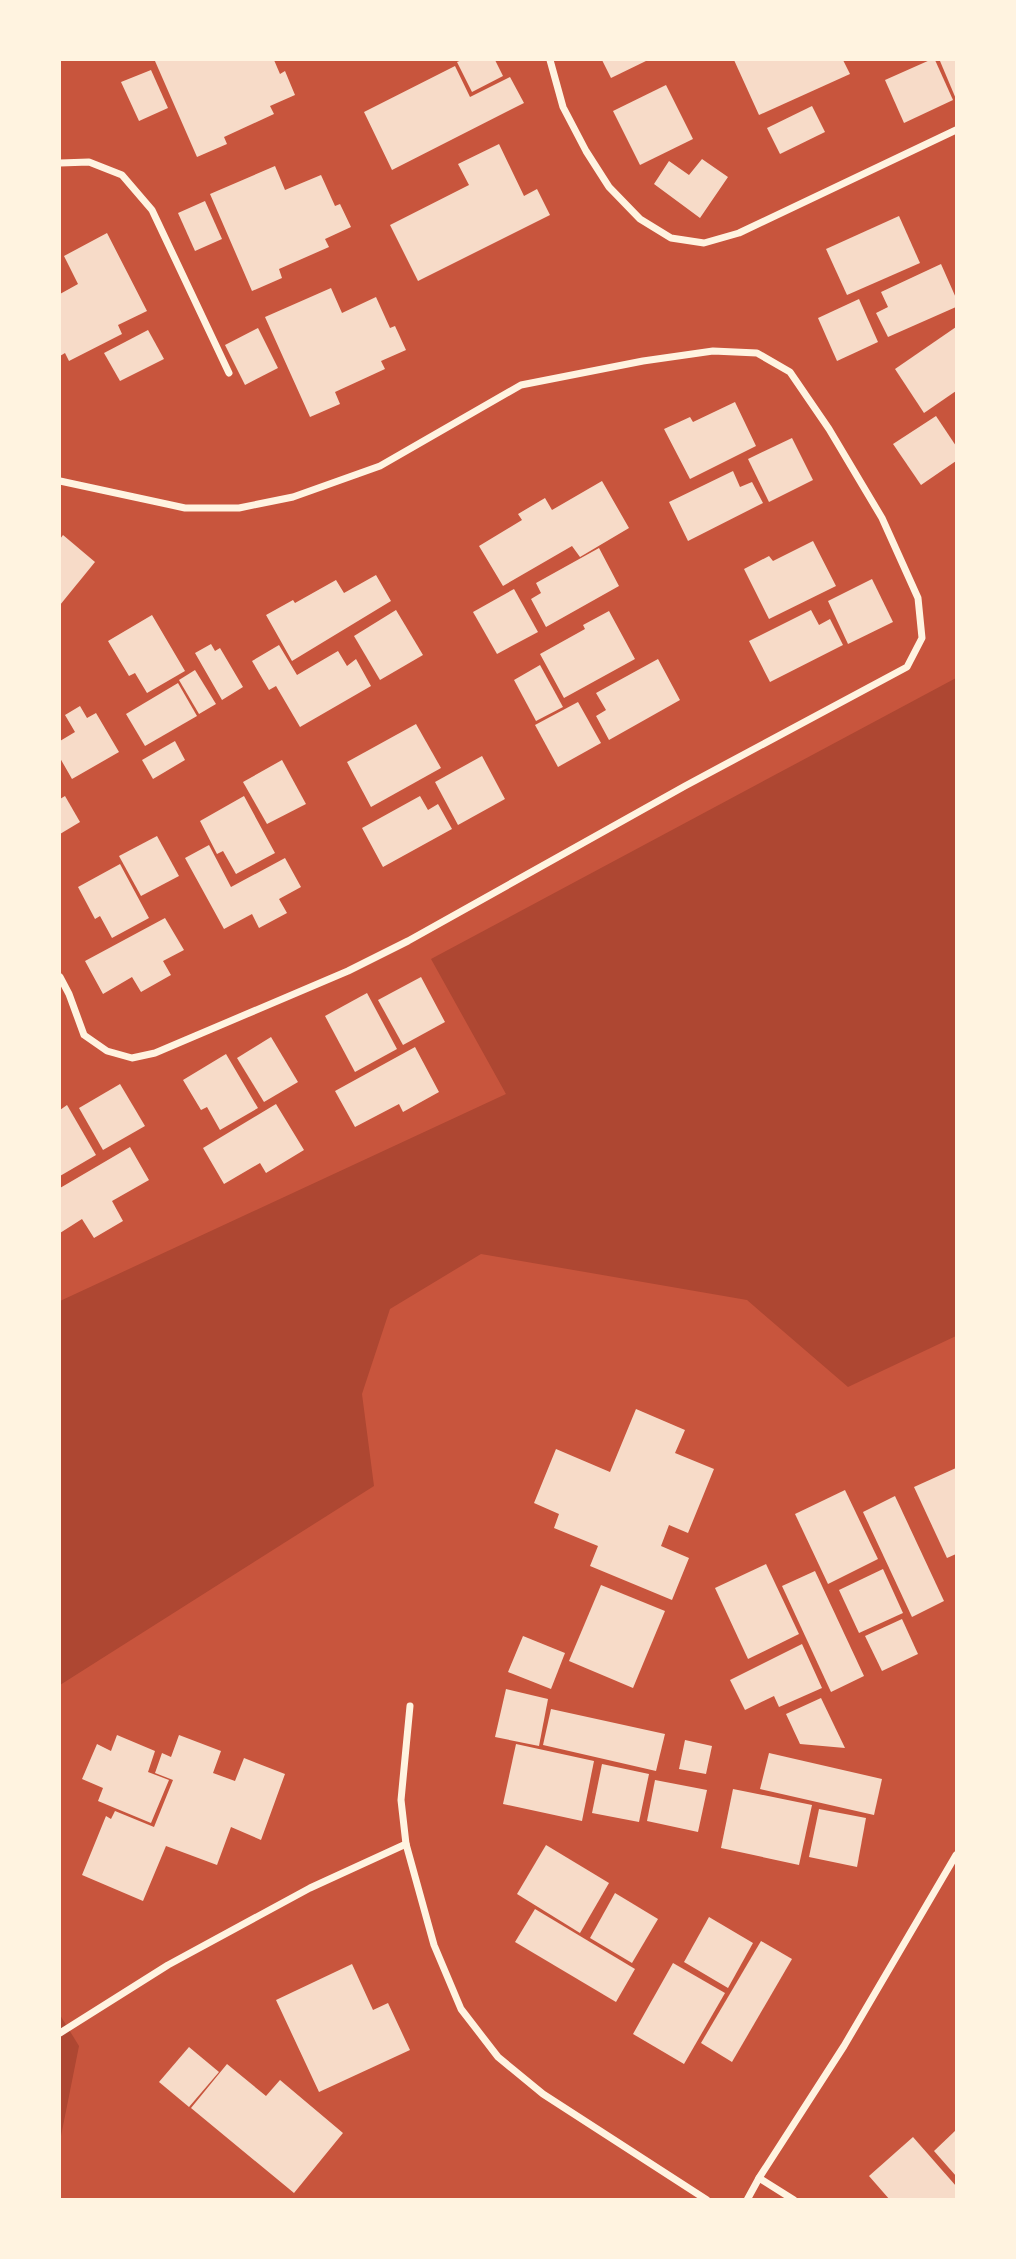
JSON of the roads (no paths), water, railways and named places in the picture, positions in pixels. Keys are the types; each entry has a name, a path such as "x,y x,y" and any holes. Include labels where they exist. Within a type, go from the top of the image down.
{"street":[{"path":"550,60 563,107 609,187 640,219 671,238 704,243 738,233 957,130"},
{"path":"60,163 89,162 122,175 152,210 229,373"},
{"path":"60,481 185,508 239,508 293,497 380,466 521,384 713,351 757,353 790,372 829,429 882,518 918,598 922,638 906,667 685,786 408,941 348,971 155,1052 132,1058 107,1051 84,1035 60,977"},
{"path":"410,1706 401,1800 406,1844 434,1945 461,2009 498,2057 543,2094 707,2200"},
{"path":"60,2034 168,1965 310,1888 406,1844"},
{"path":"747,2200 845,2046 957,1855"},
{"path":"759,2178 794,2200"}]}
